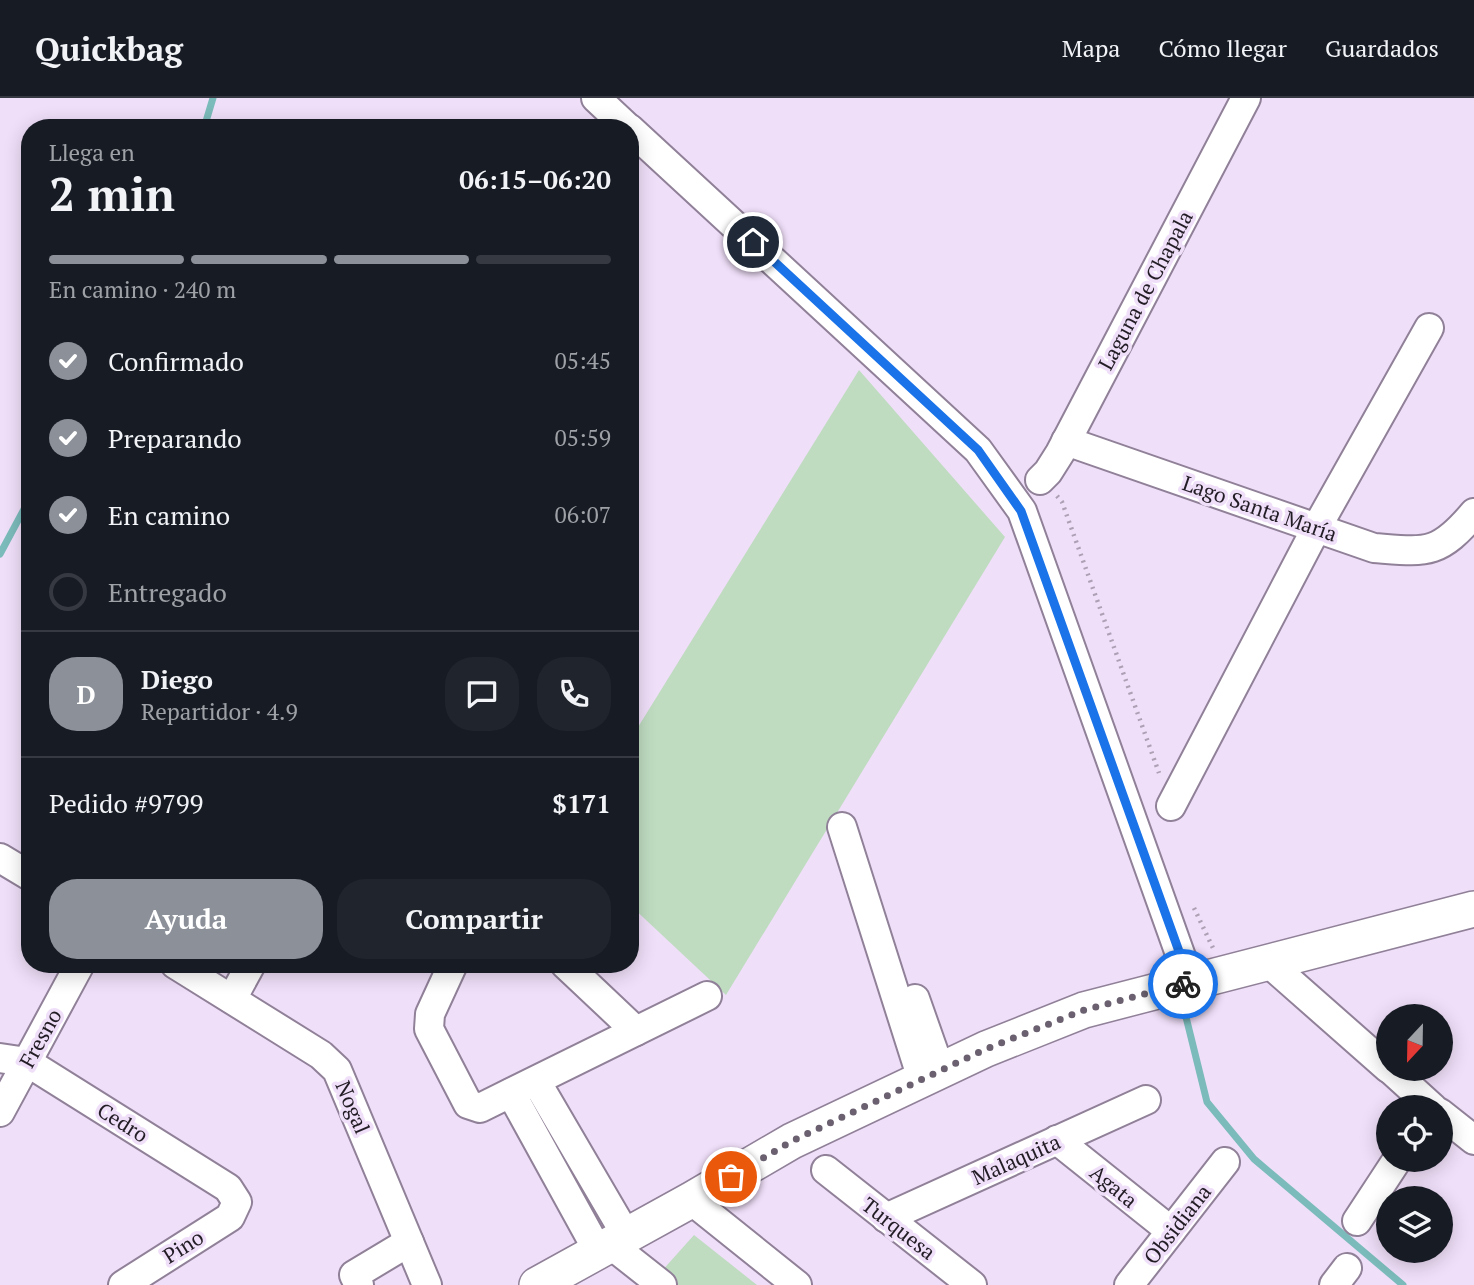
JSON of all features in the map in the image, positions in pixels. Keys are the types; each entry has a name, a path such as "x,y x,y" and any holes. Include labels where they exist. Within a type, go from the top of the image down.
{"main road":[{"path":"537,1285 792,1141 986,1049 1084,1010 1474,909"}],"street":[{"path":"596,98 618,119"},
{"name":"Laguna de Chapala","path":"1040,480 1048,472 1066,441 1246,98"},
{"path":"639,138 978,450 1021,511 1190,982"},
{"path":"1171,806 1317,527 1429,328"},
{"name":"Lago Santa María","path":"1066,441 1374,548 1423,552 1455,536 1474,513"},
{"path":"842,827 870,918 882,917 887,921 898,975 931,1075"},
{"path":"0,858 21,871"},
{"path":"1269,964 1376,1057"},
{"name":"Fresno","path":"0,1112 14,1060 74,973"},
{"name":"Nogal","path":"189,973 321,1055 337,1070 427,1285"},
{"path":"232,999 246,973"},
{"path":"449,973 430,1014 429,1029 468,1104 481,1108 707,996"},
{"path":"575,973 636,1031"},
{"name":"Cedro","path":"14,1060 228,1188 237,1202"},
{"path":"1404,1082 1419,1095"},
{"path":"524,1087 611,1243 662,1285"},
{"name":"Malaquita","path":"886,1217 1146,1100"},
{"path":"1453,1123 1474,1140"},
{"name":"Agata","path":"1057,1140 1171,1231"},
{"name":"Obsidiana","path":"1129,1285 1224,1162"},
{"name":"Turquesa","path":"826,1170 972,1285"},
{"path":"1357,1220 1389,1172"},
{"path":"691,1200 797,1285"},
{"name":"Pino","path":"123,1285 230,1217 237,1202"},
{"path":"359,1285 354,1275 409,1242"}],"path":[{"path":"1040,480 1062,502 1171,806"},
{"path":"1190,902 1225,974"}],"green space":[{"path":"859,370 1005,537 726,995 639,913 639,725"},
{"path":"694,1235 757,1285 676,1285 660,1273"}],"waterway":[{"path":"207,119 213,98"},
{"path":"0,554 21,515"},
{"path":"1185,1013 1207,1102 1254,1159 1403,1285"}],"way so far":[{"path":"731,1177 792,1141 986,1049 1084,1010 1183,984"}],"route":[{"path":"753,242 978,450 1021,511 1190,982 1183,984"}]}
